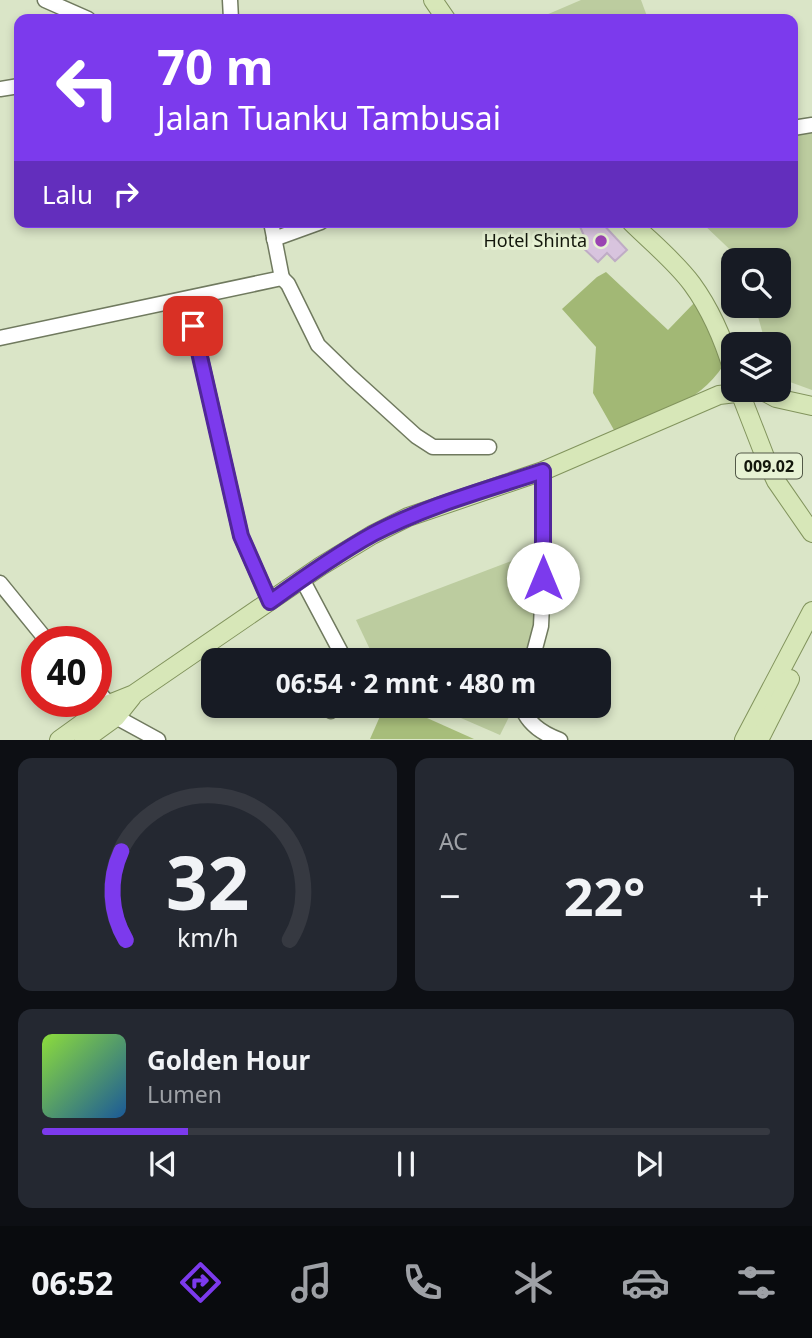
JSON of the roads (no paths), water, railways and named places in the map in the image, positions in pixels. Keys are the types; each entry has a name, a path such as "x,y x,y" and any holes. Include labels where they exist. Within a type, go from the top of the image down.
{"main road":[{"path":"637,228 691,283 721,338"},
{"path":"791,390 812,397"},
{"path":"84,740 134,694 372,534 408,517 543,471 721,395"},
{"path":"791,400 812,406"},
{"name":"009.02","path":"743,402 776,481 812,533"},
{"path":"744,740 812,611"},
{"path":"759,740 812,631"},
{"path":"59,740 113,711"}],"street":[{"path":"45,0 77,14"},
{"path":"272,228 282,278 288,284 318,345 416,436 433,447 489,447"},
{"path":"274,239 304,228"},
{"path":"0,338 282,278"},
{"path":"187,299 241,536 270,602"},
{"path":"535,648 541,626 542,604 543,471"},
{"path":"302,579 339,648"},
{"path":"0,583 35,626"},
{"path":"113,711 158,740"},
{"path":"528,718 543,736 560,740"}],"place":[{"name":"Hotel Shinta","path":"601,241"}]}
